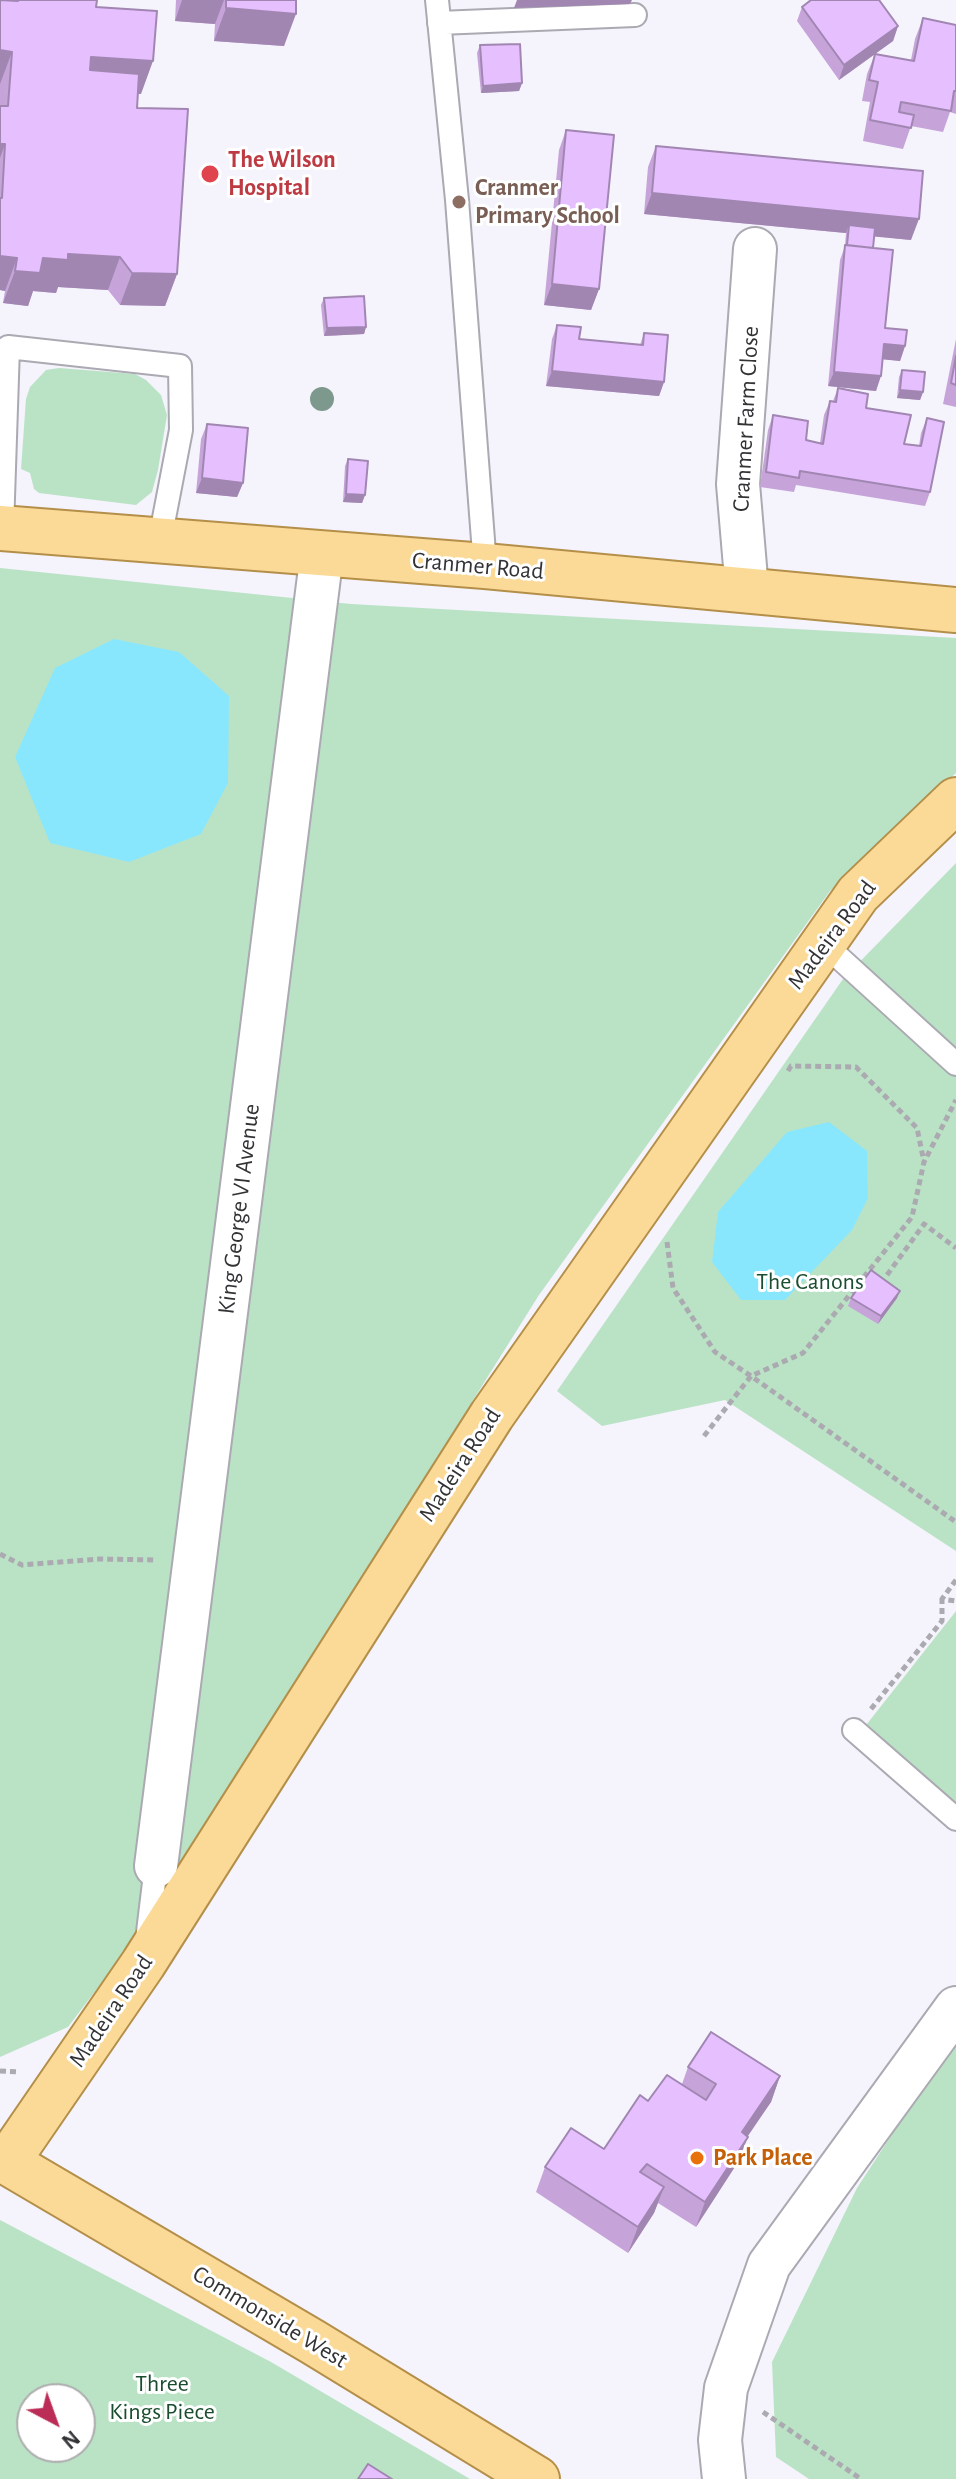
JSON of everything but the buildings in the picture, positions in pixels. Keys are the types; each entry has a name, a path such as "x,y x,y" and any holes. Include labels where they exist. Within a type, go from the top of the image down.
{"main road":[{"name":"Cranmer Road","path":"1,528 485,566 956,610"},
{"name":"Madeira Road","path":"3,2160 143,1964 492,1415 858,894 956,800"},
{"name":"Commonside West","path":"3,2160 326,2349 537,2479"}],"street":[{"name":"Cranmer Farm Close","path":"747,590 738,484 755,249"},
{"name":"King George VI Avenue","path":"156,1866 322,553"},
{"path":"717,2478 726,2388 769,2265 956,2008"}],"lane":[{"path":"437,0 458,215 485,566"},
{"path":"439,23 635,15"},
{"path":"1,528 4,344 180,366 181,430 160,539"},
{"path":"823,943 956,1064"},
{"path":"854,1730 956,1819"},
{"path":"143,1964 156,1866"}],"path":[{"path":"782,1079 791,1066 856,1067 917,1128 924,1162"},
{"path":"704,1436 751,1376 803,1353 912,1217 924,1162 956,1100"},
{"path":"912,1217 956,1248"},
{"path":"887,1275 924,1224"},
{"path":"674,1232 665,1245 673,1288 715,1352 956,1522"},
{"path":"0,1554 22,1565 99,1559 195,1561"},
{"path":"854,1730 942,1621 942,1599 956,1580"},
{"path":"942,1599 956,1601"},
{"path":"726,2388 861,2479"}],"green space":[{"path":"59,368 135,374 161,395 167,415 158,470 152,492 136,505 39,493 34,489 30,473 21,469 26,399 30,387 46,370"},
{"path":"0,568 351,604 956,638 956,773 830,891 539,1295 137,1936 68,2027 0,2057"},
{"name":"The Canons","path":"956,863 956,1551 725,1400 602,1426 557,1391 843,979"},
{"path":"956,1611 956,1819 859,1734"},
{"path":"956,2036 956,2479 809,2479 776,2457 772,2362 857,2188"},
{"name":"Three Kings Piece","path":"0,2220 271,2362 470,2479 0,2479"}],"water":[{"path":"114,639 179,652 229,696 228,783 201,834 129,862 50,843 15,757 55,668"},
{"path":"829,1122 867,1151 868,1198 852,1230 785,1300 741,1300 712,1262 718,1212 787,1132"}],"place":[{"name":"The Wilson Hospital","path":"210,174"},
{"name":"Cranmer Primary School","path":"459,202"},
{"name":"Park Place","path":"697,2158"}]}
